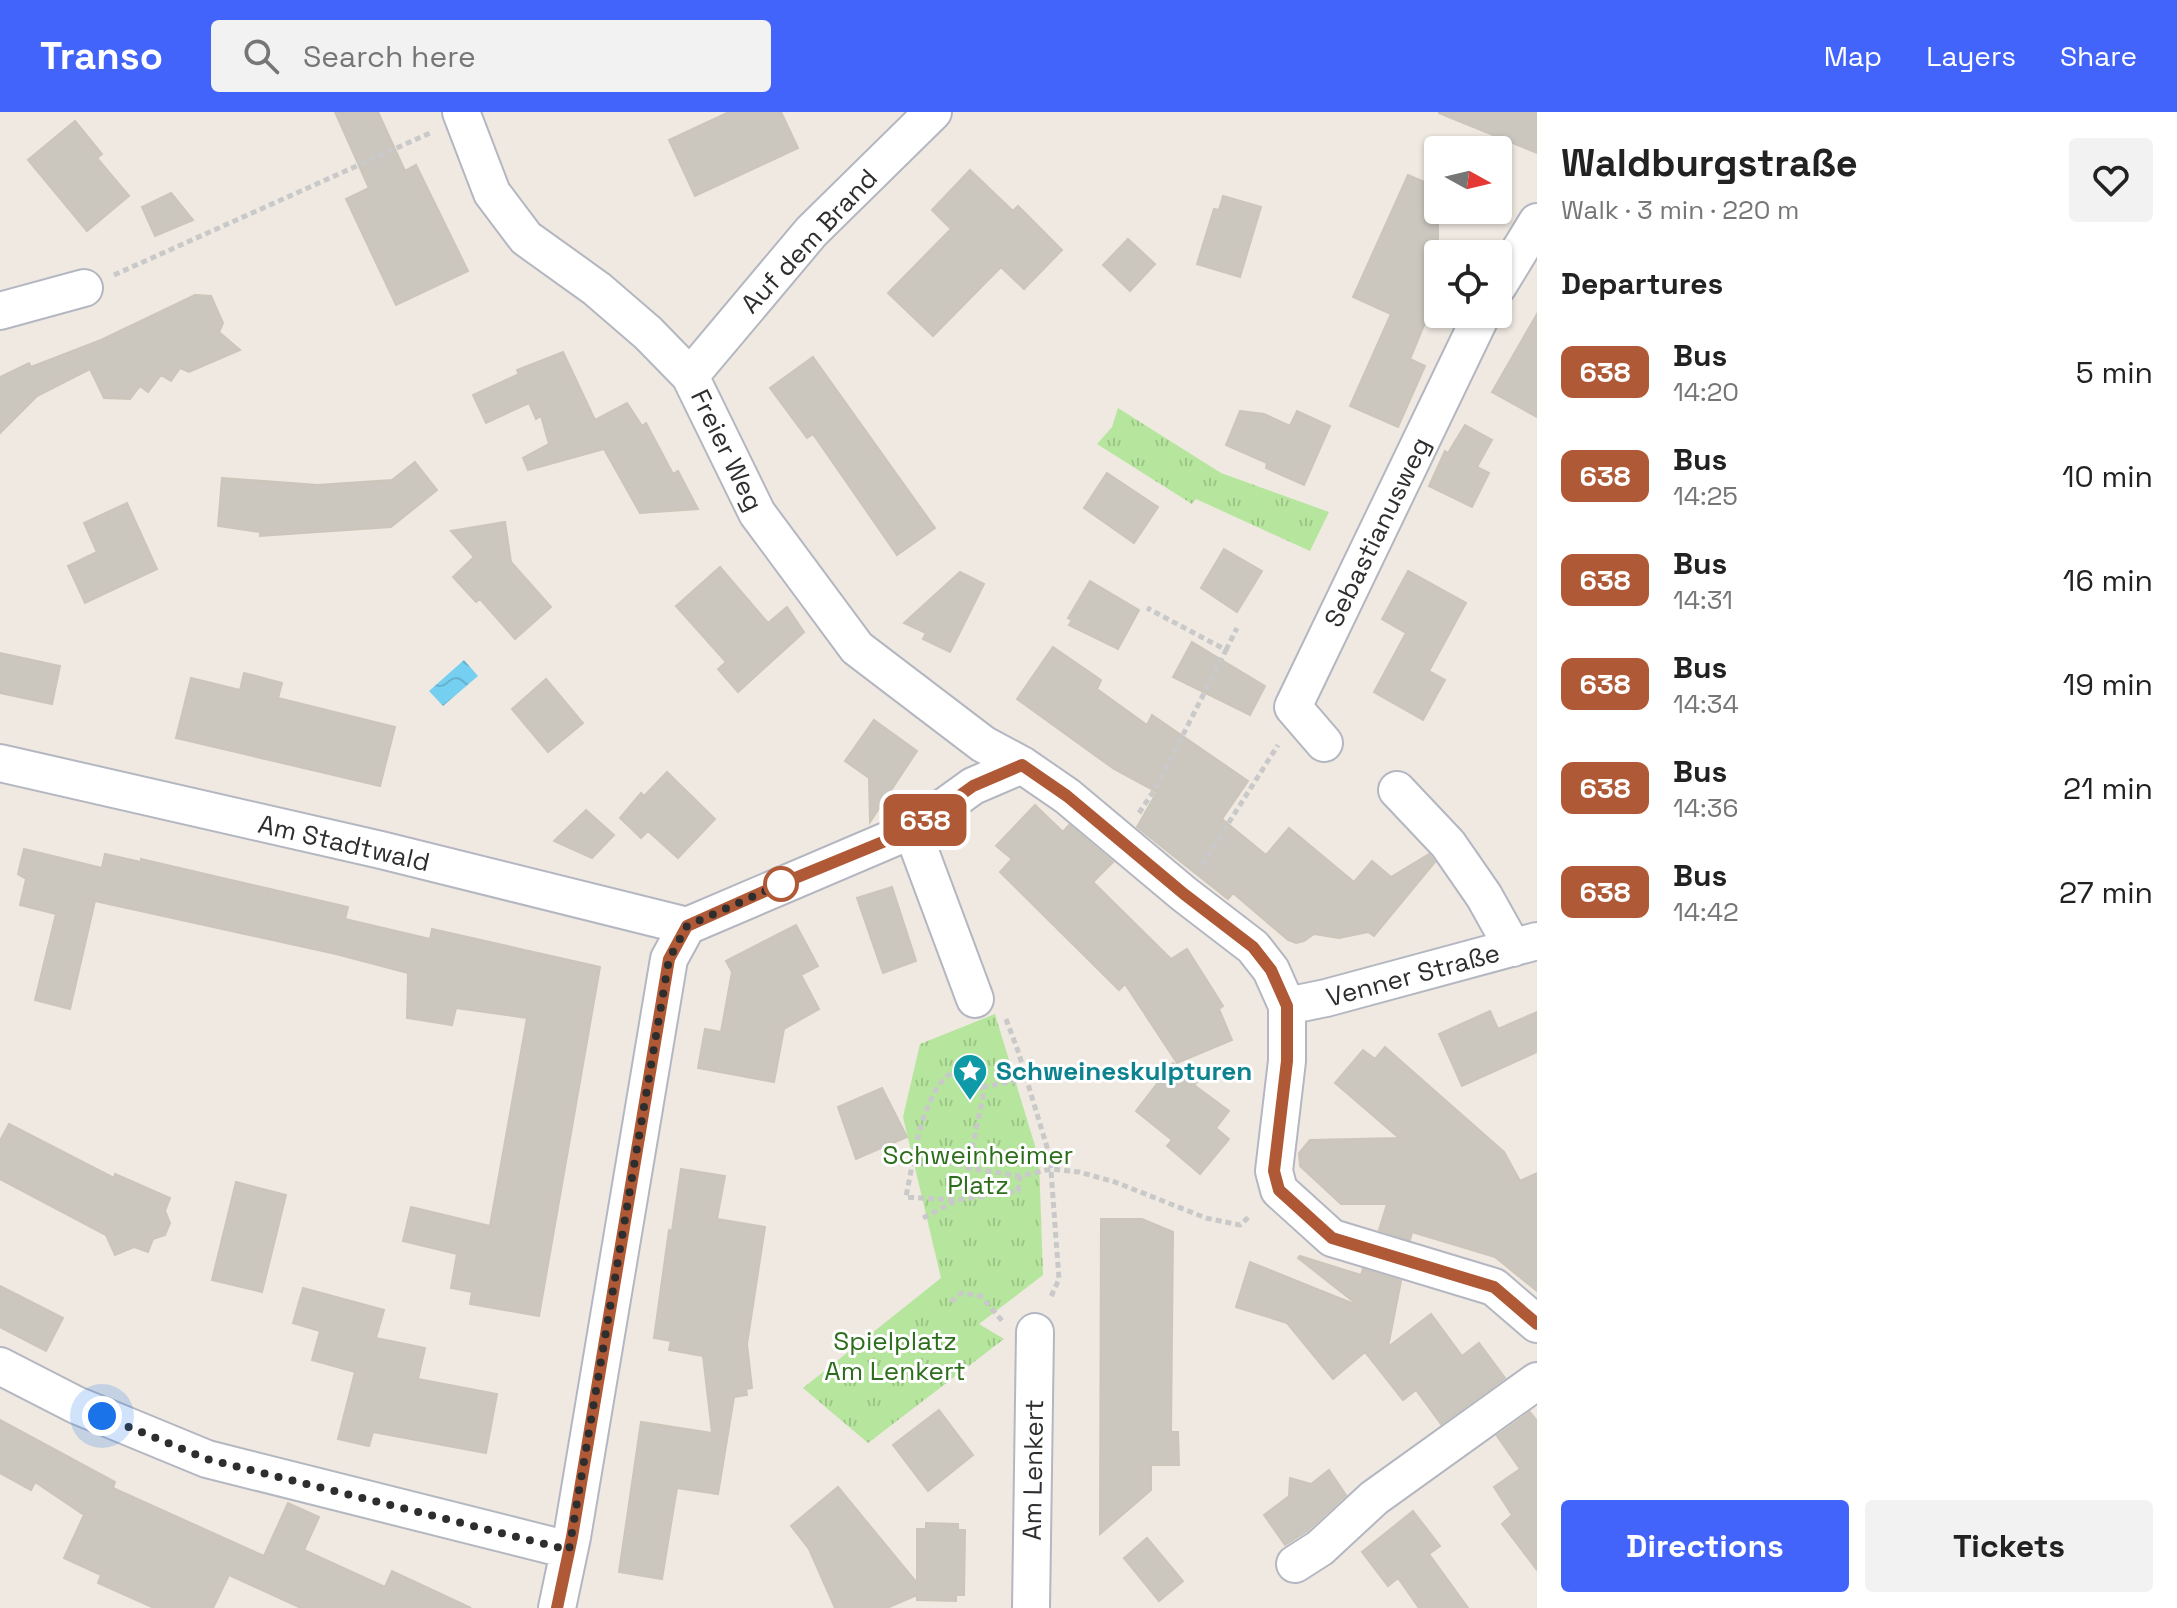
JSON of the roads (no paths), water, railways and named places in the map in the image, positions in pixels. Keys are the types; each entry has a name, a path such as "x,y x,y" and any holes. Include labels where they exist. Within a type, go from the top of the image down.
{"street":[{"name":"Auf dem Brand","path":"690,376 811,232 933,112"},
{"name":"Freier Weg","path":"462,115 492,193 526,238 597,289 648,333 690,376 757,513 857,648 983,744 1022,765 1067,796 1253,947 1271,970 1287,1006"},
{"path":"1512,263 1537,222"},
{"path":"0,311 84,288"},
{"name":"Sebastianusweg","path":"1324,743 1293,707 1475,328"},
{"name":"Am Stadtwald","path":"0,763 381,850 687,926"},
{"path":"557,1608 669,959 687,926 912,830 973,786 1022,765"},
{"path":"1397,790 1448,844 1484,896 1525,944"},
{"path":"912,830 975,999"},
{"name":"Venner Straße","path":"1287,1006 1525,944"},
{"path":"1287,1006 1287,1061 1274,1171 1279,1190 1332,1238 1494,1287 1537,1324"},
{"name":"Am Lenkert","path":"1031,1608 1035,1332"},
{"path":"0,1366 76,1405 207,1459 569,1550"},
{"path":"1295,1564 1320,1548 1374,1498 1537,1381"}],"water":[{"path":"464,660 478,676 443,706 429,691"}],"place":[{"name":"Schweineskulpturen","path":"970,1102"}],"park label":[{"name":"Schweinheimer Platz","path":"978,1170"},
{"name":"Spielplatz Am Lenkert","path":"895,1356"}]}
